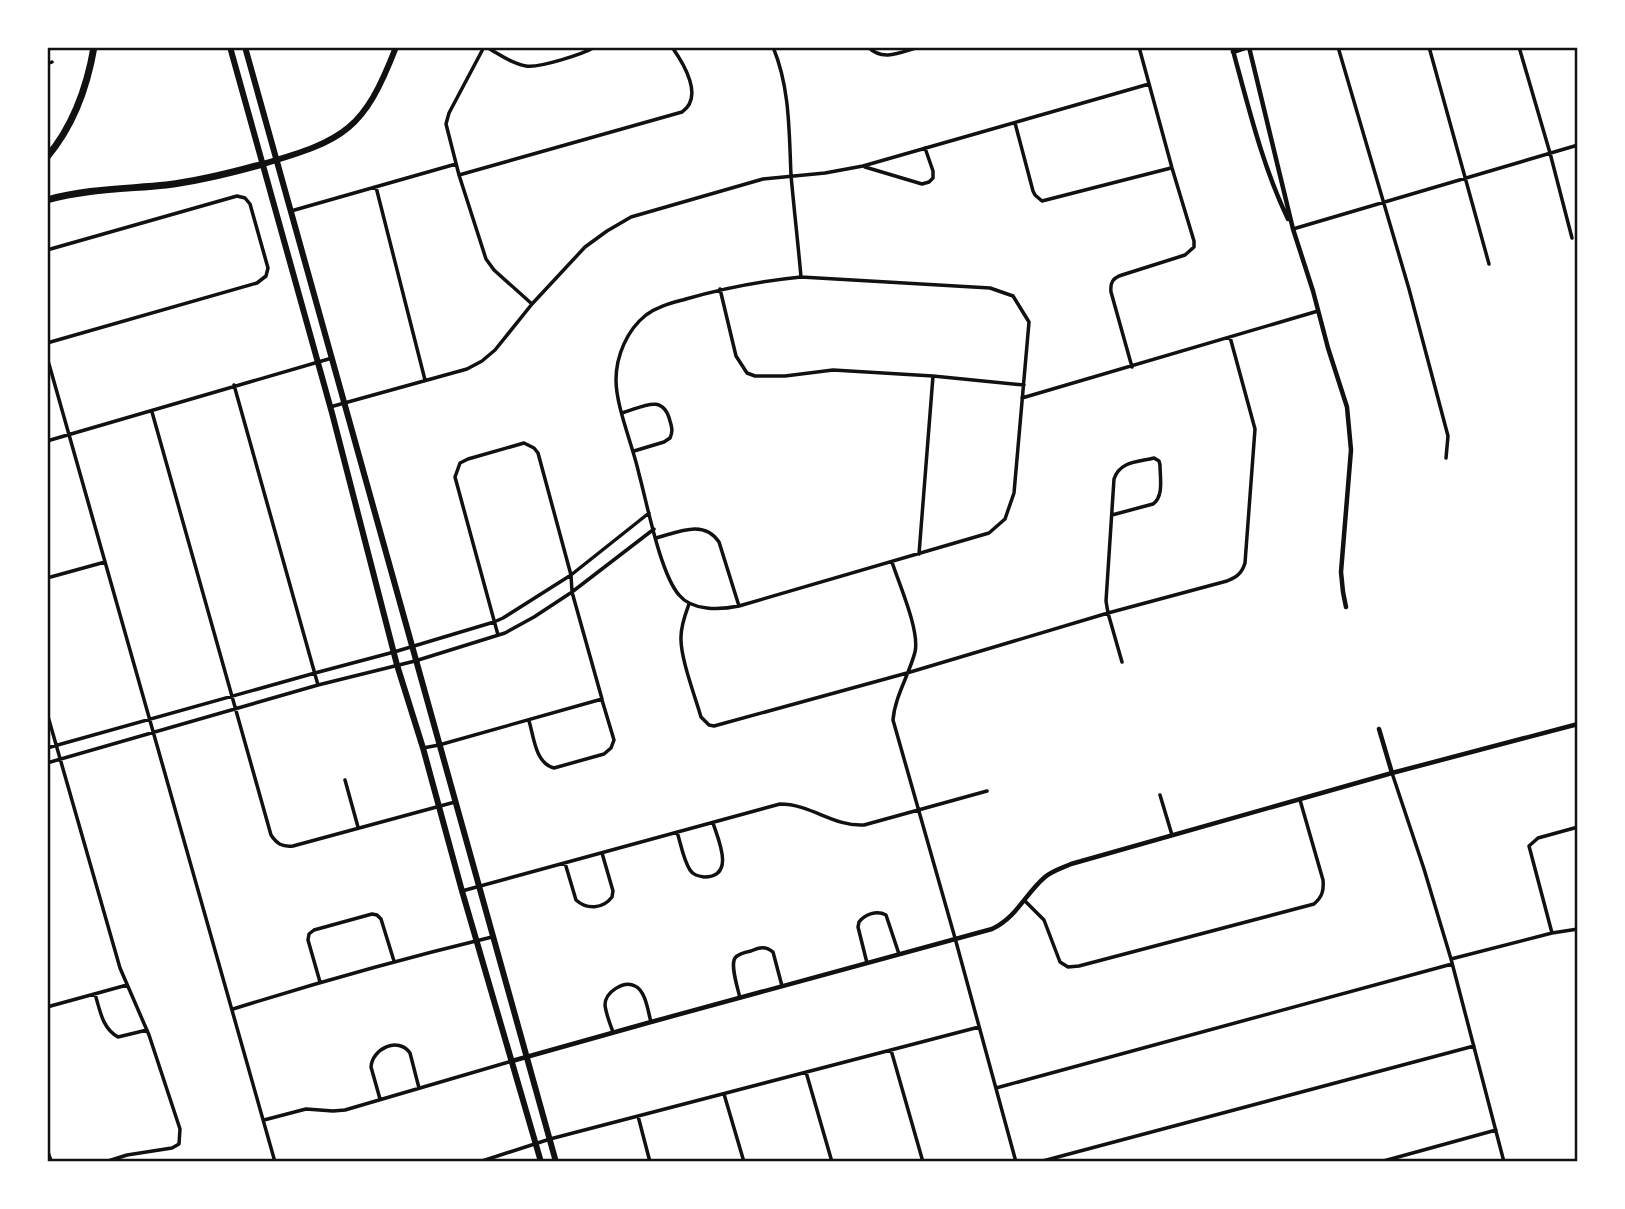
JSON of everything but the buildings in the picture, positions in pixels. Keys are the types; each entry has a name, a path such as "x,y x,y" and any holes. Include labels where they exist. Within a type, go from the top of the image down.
{"highway":[{"path":"47,157 81,101 88,81 94,47"},
{"path":"47,200 94,190 181,183 262,164"}],"main road":[{"path":"230,47 318,362 397,665 541,1162"},
{"path":"245,47 556,1162"},
{"path":"262,164 321,146 343,133 364,112 375,96 396,47"}],"street":[{"path":"532,303 494,271 486,259 446,124 449,113 485,47 518,64 530,67 584,53 595,47"},
{"path":"459,175 682,112 689,107 693,96 689,78 672,47"},
{"path":"773,47 787,94 801,277"},
{"path":"868,47 883,56 919,47"},
{"path":"1132,366 1111,292 1112,281 1116,277 1185,255 1194,247 1139,47"},
{"path":"1293,229 1277,196 1252,121 1233,50 1249,47 1293,229 1347,407 1350,450 1341,572 1346,607"},
{"path":"1338,47 1409,289 1448,436 1446,458"},
{"path":"1429,47 1489,264"},
{"path":"1519,47 1572,238"},
{"path":"330,407 467,369 482,360 495,350 532,303 584,247 631,217 763,179 863,166 1149,84"},
{"path":"1015,123 1033,191 1042,201 1171,168"},
{"path":"1293,229 1578,145"},
{"path":"863,166 922,184 929,182 933,178 933,171 925,148"},
{"path":"291,211 456,164"},
{"path":"376,187 425,380"},
{"path":"47,250 237,196 245,198 250,204 268,268 266,276 260,281 47,343"},
{"path":"801,277 990,288 1013,296 1029,322 1014,493 1005,519 989,533 739,606 715,609 689,604 678,595 656,538 622,413 616,382 617,362 623,345 644,316 658,307 720,289 801,277"},
{"path":"720,289 736,356 747,373 755,376 785,376 833,370 1024,385"},
{"path":"1022,398 1318,311"},
{"path":"689,604 682,628 681,648 701,718 714,726 907,673 1238,576 1245,563 1255,429 1230,337"},
{"path":"47,357 275,1162"},
{"path":"47,441 331,358"},
{"path":"919,554 933,376"},
{"path":"234,385 318,685"},
{"path":"622,413 654,404 661,405 668,411 673,429 670,438 634,451"},
{"path":"152,412 271,835 279,845 293,846 456,802"},
{"path":"498,635 455,477 460,463 468,459 524,443 538,453 571,575 572,592 614,740 611,748 604,754 554,768 541,761 529,720"},
{"path":"1112,515 1153,504 1158,500 1159,461 1154,458 1125,465 1119,468 1114,480 1106,601 1122,662"},
{"path":"47,748 494,622 571,575 649,513"},
{"path":"656,538 698,527 716,537 739,606"},
{"path":"47,763 318,685 415,661 498,635 534,617 572,592 654,529"},
{"path":"47,578 105,562"},
{"path":"892,562 916,641 915,652 895,706 893,720 1016,1162"},
{"path":"423,748 602,699"},
{"path":"47,713 120,968 147,1030 180,1129 178,1144 172,1148 127,1155 105,1162"},
{"path":"264,1120 306,1109 340,1111 613,1032 998,926 1025,901 1034,887 1047,875 1070,864 1578,723"},
{"path":"1379,729 1452,962 1504,1162"},
{"path":"345,780 358,827"},
{"path":"462,891 780,804 800,806 853,826 987,791"},
{"path":"1160,795 1172,835"},
{"path":"1025,901 1044,920 1060,962 1068,967 1314,904 1321,898 1323,880 1300,800"},
{"path":"677,832 688,868 701,877 709,877 722,869 724,863 713,822"},
{"path":"1552,933 1530,846 1544,836 1578,827"},
{"path":"565,863 576,900 590,908 605,904 612,897 613,891 602,853"},
{"path":"320,982 308,940 309,934 314,930 372,914 377,915 381,919 394,961"},
{"path":"867,963 858,927 859,922 867,915 886,915 899,954"},
{"path":"996,1088 1552,933 1578,929"},
{"path":"233,1009 394,961 492,937"},
{"path":"740,998 734,960 736,956 756,949 766,947 773,951 782,986"},
{"path":"47,1007 127,985"},
{"path":"613,1032 605,1005 606,998 612,991 628,985 636,986 641,991 651,1022"},
{"path":"94,994 103,1022 111,1033 118,1037 147,1030"},
{"path":"479,1162 550,1139 979,1027"},
{"path":"380,1099 371,1062 379,1051 390,1045 406,1048 419,1088"},
{"path":"1039,1162 1474,1046"},
{"path":"891,1050 923,1162"},
{"path":"806,1072 832,1162"},
{"path":"724,1094 744,1162"},
{"path":"638,1116 650,1162"},
{"path":"1380,1162 1496,1130"},
{"path":"47,1150 51,1162"}]}
